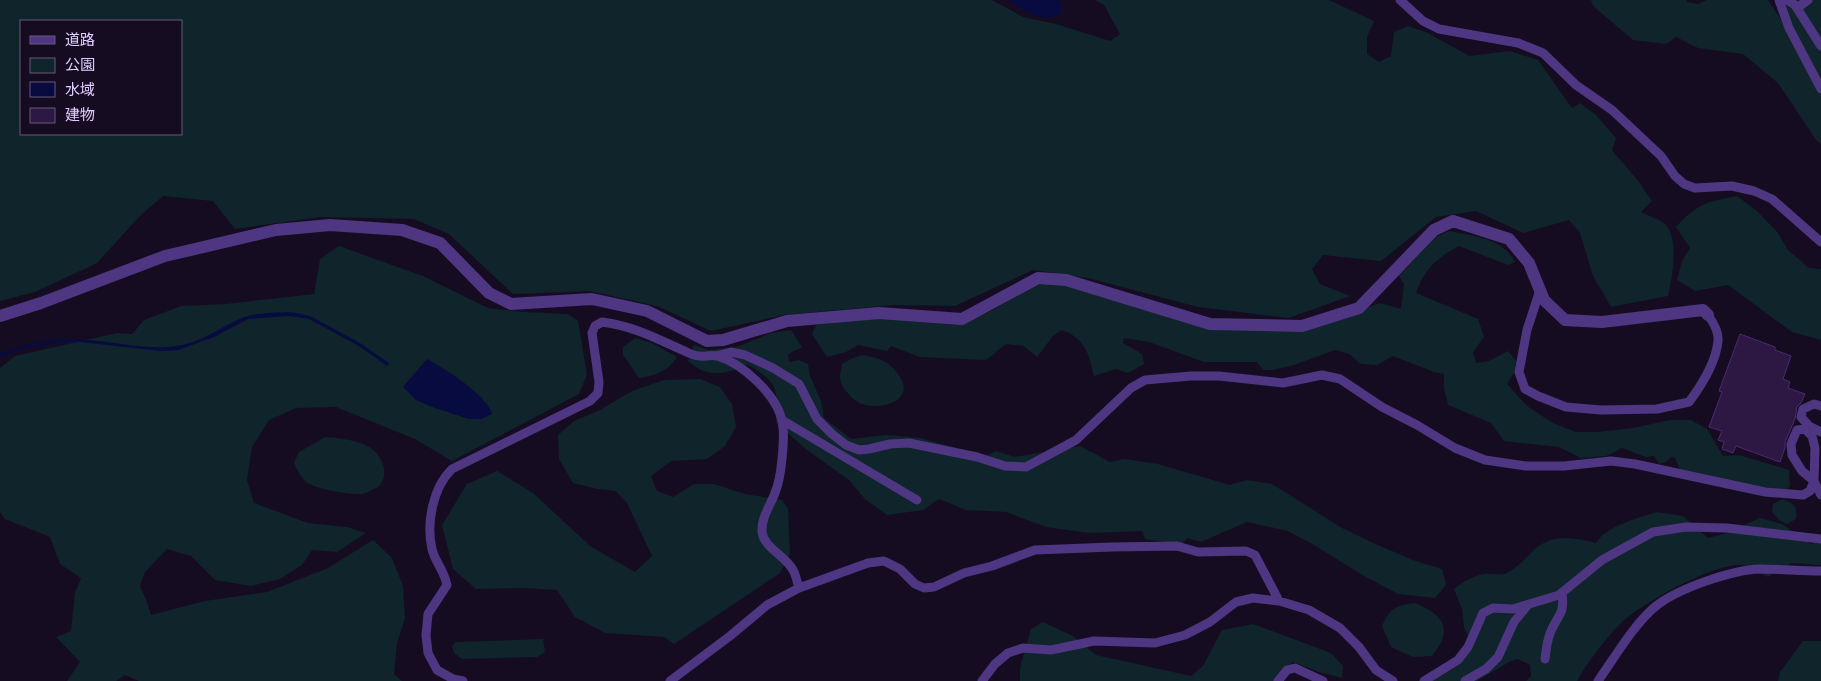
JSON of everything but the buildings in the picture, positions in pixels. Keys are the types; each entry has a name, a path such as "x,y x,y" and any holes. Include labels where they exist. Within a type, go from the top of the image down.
{"street":[{"path":"0,316 41,303 165,256 276,230 330,225 402,230 440,243 489,292 512,304 592,300 647,311 707,341 723,340 787,321 879,313 962,319 1038,278 1066,280 1210,324 1302,326 1359,308 1434,230 1454,221 1509,240 1529,263 1544,300 1565,320 1602,322 1703,310 1708,315"}],"lane":[{"path":"1400,0 1423,21 1439,29 1518,44 1543,54 1576,85 1612,110 1661,156 1675,176 1684,184 1695,188 1732,186 1754,191 1772,199 1821,242"},
{"path":"1779,0 1789,28 1821,89"},
{"path":"1787,0 1795,4 1821,46"},
{"path":"1797,8 1808,0"},
{"path":"1540,290 1527,330 1519,372 1525,389 1566,407 1601,410 1657,409 1689,402 1704,381 1718,340 1714,323 1708,315"},
{"path":"463,681 453,679 437,670 428,653 426,635 428,614 447,585 445,574 432,551 430,538 436,493 445,476 452,469 590,401 598,393 592,333 595,326 602,322 640,330 700,358 731,352 745,355 773,368 799,384 817,419 832,434 846,445 859,450 890,444 909,443 977,457 1006,466 1026,467 1076,440 1131,388 1145,380 1190,376 1219,376 1282,383 1322,375 1340,379 1382,407 1455,448 1486,460 1526,466 1564,466 1611,461 1635,464 1765,492 1803,495 1810,491 1814,481 1815,448 1812,436 1805,429 1797,430 1791,444 1792,455 1802,471 1814,481 1821,495"},
{"path":"715,356 734,364 759,383 772,400 782,420 781,467 776,492 762,524 762,535 770,546 794,570 799,588"},
{"path":"1821,406 1814,404 1803,409 1801,417 1809,426 1821,432"},
{"path":"782,420 917,500"},
{"path":"1424,681 1458,660 1468,647 1482,613 1493,608 1513,609 1562,593 1602,560 1654,532 1686,527 1727,528 1821,539"},
{"path":"670,681 730,636 767,605 799,588 868,562 884,561 900,569 915,584 924,588 934,587 964,573 992,566 1035,550 1176,546 1198,552 1246,551 1255,555 1280,601"},
{"path":"1598,681 1639,624 1657,605 1680,592 1720,576 1758,569 1821,571"},
{"path":"1545,659 1546,642 1563,607 1562,593"},
{"path":"982,681 995,664 1008,653 1023,648 1051,650 1094,641 1155,643 1185,635 1210,622 1236,602 1253,598 1280,601 1309,610 1340,628 1359,647 1376,670 1393,681"},
{"path":"1465,681 1486,669 1498,657 1514,622 1529,604"},
{"path":"1503,609 1510,611 1514,622"},
{"path":"1278,681 1287,670 1295,668 1323,681"}],"green space":[{"path":"0,0 992,0 1023,17 1056,24 1110,41 1120,34 1104,5 1095,0 1329,0 1374,21 1367,37 1367,54 1379,62 1391,56 1394,32 1408,26 1428,33 1469,56 1510,51 1538,60 1572,108 1580,103 1596,115 1616,138 1612,150 1652,201 1641,212 1665,224 1670,231 1674,249 1673,269 1668,296 1611,307 1593,276 1580,233 1569,220 1523,233 1476,211 1436,217 1381,261 1323,255 1312,269 1320,284 1350,296 1289,318 1198,307 1088,278 1033,270 955,306 893,305 784,315 711,331 657,306 589,291 513,294 449,234 414,219 321,217 235,229 213,201 163,196 141,215 97,263 35,292 0,301"},
{"path":"1591,0 1686,0 1687,2 1698,4 1707,0 1768,0 1789,32 1821,91 1821,144 1817,141 1778,83 1743,54 1698,48 1676,37 1666,44 1633,40 1593,6"},
{"path":"1780,0 1821,0 1821,83 1800,45"},
{"path":"1737,196 1757,211 1778,233 1788,250 1809,268 1821,269 1821,340 1792,332 1728,285 1695,291 1677,280 1682,261 1690,248 1676,227 1697,208 1718,200"},
{"path":"1449,231 1486,239 1495,243 1510,254 1515,262 1508,265 1459,246 1432,265 1416,293 1478,319 1484,337 1473,352 1476,363 1489,361 1508,351 1516,361 1514,373 1507,384 1527,406 1553,423 1576,432 1598,432 1633,428 1670,420 1691,420 1707,429 1723,456 1739,455 1789,470 1790,486 1786,490 1777,491 1680,470 1675,458 1671,457 1666,462 1659,464 1654,456 1646,457 1622,448 1606,456 1581,458 1559,447 1504,441 1491,423 1448,405 1444,388 1444,374 1393,356 1377,365 1361,364 1349,354 1335,350 1294,365 1273,370 1263,370 1257,362 1204,362 1149,342 1124,338 1123,343 1142,354 1144,364 1128,373 1116,369 1094,376 1088,354 1081,342 1062,330 1053,336 1037,357 1024,346 1006,344 986,360 920,357 891,346 887,351 858,345 846,352 827,357 812,334 816,325 863,318 980,316 1028,289 1044,284 1070,285 1211,328 1304,330 1380,303 1401,309 1404,284 1399,276 1436,237"},
{"path":"339,246 423,276 488,308 568,314 578,321 587,374 579,394 452,461 415,439 336,407 296,408 269,420 252,447 247,480 254,503 308,523 347,527 366,533 337,552 312,550 302,565 280,579 251,586 215,580 191,556 167,549 145,572 140,586 151,615 205,601 267,592 328,568 373,540 392,558 403,586 405,618 397,643 394,674 402,681 139,681 125,675 116,681 67,681 80,662 56,637 71,631 75,593 81,578 60,564 50,537 5,519 0,512 0,368 15,356 117,333 132,334 144,320 181,306 226,304 314,294 320,259"},
{"path":"791,330 802,347 788,354 789,362 799,360 808,364 810,376 821,401 824,418 851,439 887,435 920,438 985,456 996,451 1014,457 1080,446 1110,462 1124,459 1158,464 1230,485 1247,480 1272,484 1342,528 1413,560 1442,569 1446,585 1435,598 1398,594 1288,531 1247,522 1201,542 1187,538 1182,544 1145,539 1142,531 1089,533 1046,527 1006,512 966,510 939,499 923,510 887,515 865,499 849,480 807,450 776,423 776,395 774,388 766,377 748,365 732,371 710,373 695,367 688,361 694,345 709,350 737,347 771,333"},
{"path":"635,338 652,343 677,357 670,366 661,372 639,378 623,355 623,347"},
{"path":"862,355 884,361 892,367 904,386 903,393 898,399 881,406 872,406 856,401 845,389 840,378 842,364"},
{"path":"700,379 720,387 732,404 736,427 725,446 707,459 671,461 651,476 657,491 673,497 694,484 714,484 745,494 782,500 788,509 790,554 780,573 674,644 664,637 605,633 575,617 557,590 524,588 476,589 453,569 442,525 467,484 497,471 533,493 590,546 635,572 652,556 627,503 616,491 573,483 559,459 558,435 574,421 600,410 632,391 664,380"},
{"path":"325,437 361,443 375,452 381,459 384,468 384,478 381,484 369,492 357,494 325,489 306,482 294,462 299,452"},
{"path":"1783,499 1792,504 1796,511 1796,519 1787,524 1779,520 1772,512 1773,504"},
{"path":"1657,512 1683,516 1708,538 1727,533 1760,518 1782,524 1811,544 1821,541 1821,565 1791,563 1768,577 1744,565 1728,566 1678,586 1645,605 1621,623 1610,635 1577,681 1526,681 1531,676 1530,665 1518,659 1511,661 1477,681 1432,681 1454,668 1473,646 1464,627 1462,609 1454,589 1457,586 1480,575 1507,573 1538,547 1553,539 1569,538 1596,543 1615,527"},
{"path":"1416,603 1433,613 1443,624 1443,638 1432,656 1413,657 1391,647 1382,626 1394,608"},
{"path":"1043,622 1073,636 1096,655 1191,676 1203,666 1222,630 1253,624 1331,653 1343,666 1342,678 1293,662 1281,671 1274,681 1020,681 1020,668 1031,629"},
{"path":"543,639 545,652 537,657 462,659 454,653 452,646 456,642"},
{"path":"1803,641 1821,641 1821,681 1778,681 1780,672"}],"water":[{"path":"1009,0 1059,0 1061,12 1055,16 1042,17 1027,12"},
{"path":"291,312 310,316 360,343 389,363 387,366 359,346 309,319 289,316 248,319 214,337 178,350 160,351 81,342 58,342 20,350 0,357 0,353 43,341 61,339 150,347 176,346 194,342 248,316"},
{"path":"427,359 454,375 474,391 492,414 481,419 469,419 416,400 403,387"}]}
